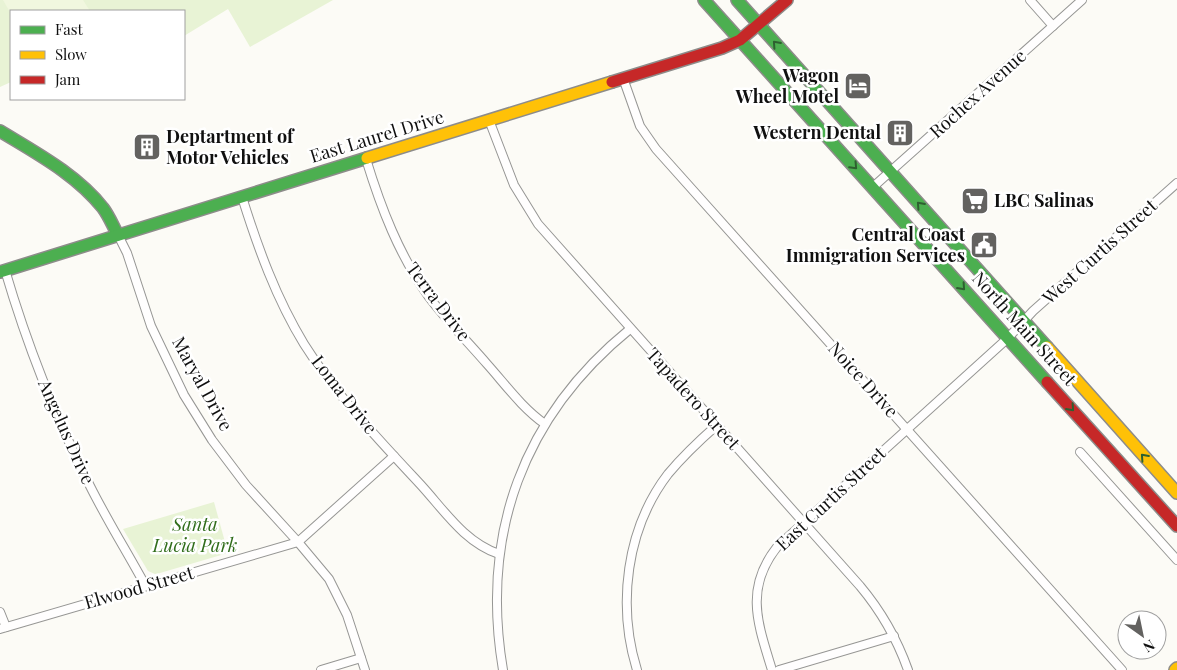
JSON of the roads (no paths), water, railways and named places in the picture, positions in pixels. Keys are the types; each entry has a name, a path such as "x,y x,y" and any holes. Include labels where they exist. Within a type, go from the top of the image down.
{"main road":[{"name":"North Main Street","path":"704,0 1177,526"},
{"name":"North Main Street","path":"737,0 1177,493"},
{"name":"East Laurel Drive","path":"3,271 717,50 740,40 787,0"},
{"name":"Maryal Drive","path":"0,131 50,162 76,181 102,207 118,235"}],"street":[{"path":"1030,0 1053,26"},
{"name":"Rochex Avenue","path":"873,187 1082,0"},
{"name":"Noice Drive","path":"623,78 637,120 650,142 1122,670"},
{"name":"Tapadero Street","path":"489,120 510,178 530,212 552,241 869,597 894,636 908,670"},
{"name":"Terra Drive","path":"366,159 389,226 420,282 445,317 528,410 546,424"},
{"name":"West Curtis Street","path":"1024,321 1176,185"},
{"name":"Loma Drive","path":"242,197 270,278 296,330 330,382 469,538 499,554"},
{"name":"Maryal Drive","path":"118,235 127,253 151,326 184,395 231,466 318,565 336,591 351,623 365,670"},
{"name":"Angelus Drive","path":"3,271 32,353 63,428 102,508 145,585"},
{"name":"East Curtis Street","path":"772,670 758,620 757,589 762,572 771,555 803,522 907,430 1008,338 1024,321"},
{"path":"503,670 497,620 496,583 499,554 516,484 527,457 546,424 579,378 609,347 630,329"},
{"path":"637,670 629,641 626,599 628,570 636,540 653,497 668,474 717,425"},
{"path":"1080,452 1177,560"},
{"name":"Elwood Street","path":"3,628 145,585 298,542 394,456"},
{"path":"0,612 3,628"},
{"path":"779,670 894,636"},
{"path":"320,670 361,658"}],"place":[{"name":"Wagon Wheel Motel","path":"858,86"},
{"name":"Western Dental","path":"900,133"},
{"name":"Deptartment of Motor Vehicles","path":"147,147"},
{"name":"LBC Salinas","path":"975,201"},
{"name":"Central Coast Immigration Services","path":"984,245"}],"park label":[{"name":"Santa Lucia Park","path":"195,535"}]}
